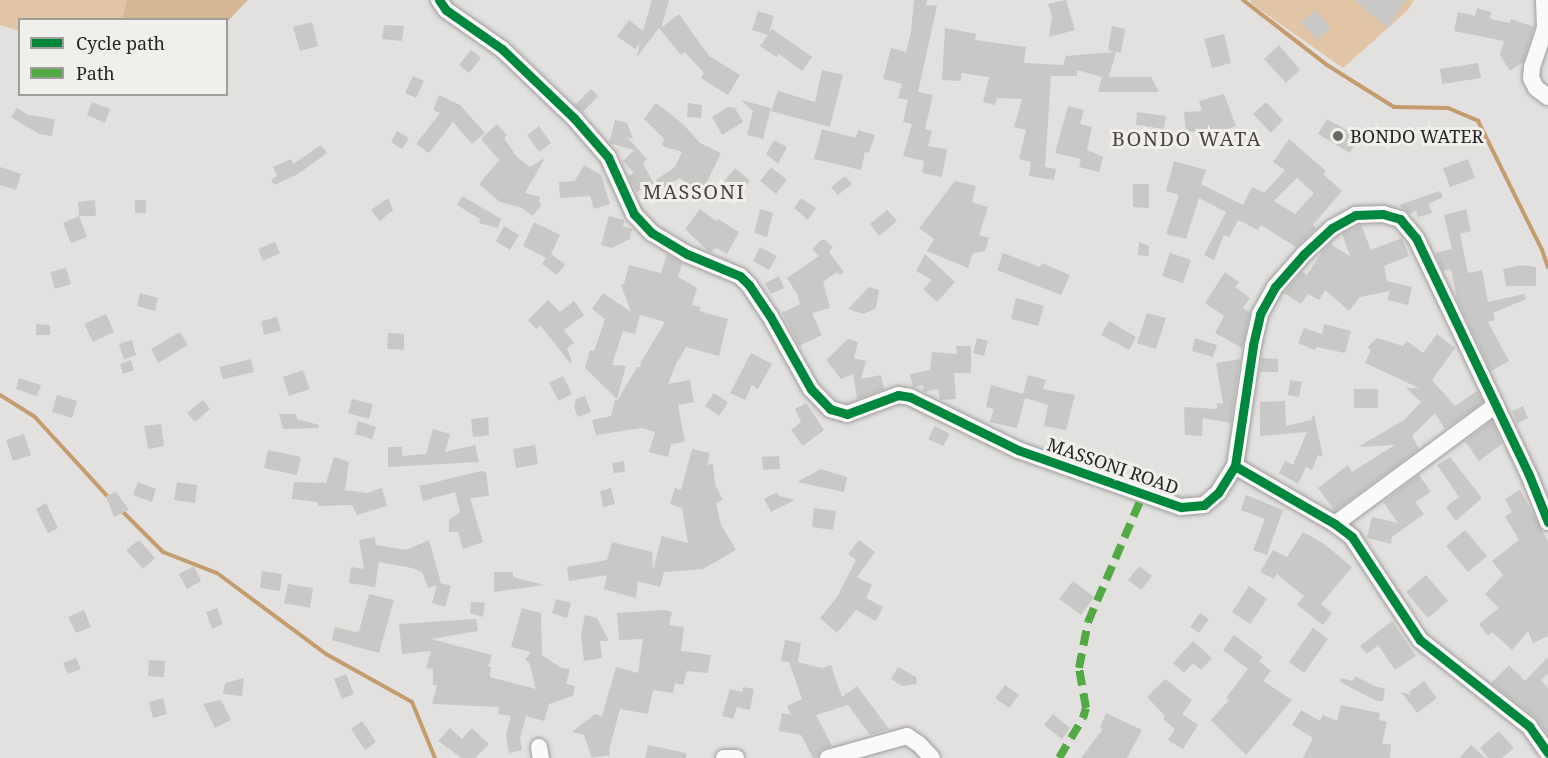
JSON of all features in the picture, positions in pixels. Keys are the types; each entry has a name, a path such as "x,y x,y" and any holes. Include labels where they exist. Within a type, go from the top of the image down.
{"street":[{"name":"MASSONI ROAD","path":"439,0 446,10 502,50 574,118 608,157 634,214 652,233 687,254 740,276 749,285 770,316 811,389 830,409 848,414 898,395 910,397 1018,450 1181,507 1204,505 1218,493 1235,466 1260,314 1275,287 1304,254 1332,228 1355,215 1383,213 1400,219 1416,238 1496,405 1548,522"},
{"path":"1544,0 1545,28 1532,67 1531,78 1536,88 1548,97"},
{"path":"1335,524 1496,405"},
{"path":"1235,466 1335,524 1352,537 1420,640 1529,726 1548,753"},
{"path":"828,758 882,741 907,736 920,744 932,758"},
{"path":"724,758 736,758"}],"shaded area":[{"path":"0,0 127,0 122,18 18,18 18,31 0,25"},
{"path":"127,0 248,0 228,21 228,18 122,18"},
{"path":"1250,0 1414,0 1408,10 1343,68 1252,4"}],"building":[{"path":"652,0 669,0 661,28 679,14 709,56 740,75 728,95 701,78 704,73 685,52 681,55 659,28 637,57 640,43 635,49 617,36 629,20 643,31"},
{"path":"914,0 927,0 926,5 937,6 918,92 933,95 925,129 932,131 928,146 947,149 942,177 922,173 924,161 903,156 912,124 903,122 908,100 898,98 902,84 883,79 891,48 906,52 911,32"},
{"path":"1066,0 1075,30 1049,37 1052,17 1048,4"},
{"path":"1354,0 1406,0 1388,28"},
{"path":"1477,8 1491,12 1490,19 1510,23 1511,19 1534,27 1523,62 1510,71 1500,55 1504,41 1454,31 1458,12 1475,16"},
{"path":"1315,10 1331,28 1317,40 1301,22"},
{"path":"758,11 774,16 769,33 772,29 812,57 802,71 779,54 776,57 760,46 768,35 752,30"},
{"path":"312,22 318,46 300,51 293,27"},
{"path":"384,25 404,26 402,41 382,39"},
{"path":"1112,26 1125,29 1121,53 1116,52 1109,77 1151,77 1159,92 1098,92 1102,77 1077,70 1077,76 1051,76 1045,167 1056,169 1054,180 1029,176 1031,162 1019,159 1026,130 1014,127 1022,99 997,98 995,105 983,102 989,77 961,73 961,81 942,80 945,28 976,34 975,40 1026,47 1024,63 1063,65 1066,56 1114,52 1108,50"},
{"path":"1224,34 1231,63 1212,68 1204,39"},
{"path":"1279,45 1300,70 1286,83 1264,59"},
{"path":"471,50 481,58 469,73 459,65"},
{"path":"1478,63 1481,78 1442,84 1440,69"},
{"path":"822,70 843,75 830,127 771,111 778,91 815,102"},
{"path":"413,76 424,81 416,98 405,93"},
{"path":"591,89 598,96 583,112 575,105"},
{"path":"1224,94 1236,126 1220,131 1219,129 1186,132 1184,112 1202,111 1199,101"},
{"path":"439,95 460,105 485,133 472,144 453,122 429,153 416,144 440,113 433,110"},
{"path":"741,100 771,108 763,139 747,135 753,111"},
{"path":"92,102 110,109 105,123 87,115"},
{"path":"1266,102 1283,120 1271,133 1253,114"},
{"path":"656,103 683,124 700,143 721,153 702,192 679,178 663,189 656,180 675,167 682,152 662,146 664,139 644,119"},
{"path":"688,103 702,105 701,118 687,117"},
{"path":"1068,106 1084,110 1080,124 1092,127 1087,150 1103,157 1099,172 1079,167 1081,159 1055,153"},
{"path":"728,107 735,108 743,122 722,135 712,117"},
{"path":"17,108 28,115 55,119 52,136 39,134 11,117"},
{"path":"1137,112 1166,116 1164,129 1136,125"},
{"name":"BONDO WATER","path":"1327,119 1359,137 1350,153 1318,134"},
{"path":"615,120 627,123 633,139 627,137 647,159 643,164 654,183 637,192 628,176 634,173 623,161 634,150 609,143"},
{"path":"497,124 507,135 504,138 517,157 530,167 545,158 525,193 540,197 539,202 542,204 533,216 522,208 500,202 479,184 499,160 481,139"},
{"path":"539,126 551,143 539,152 527,135"},
{"path":"822,129 856,138 858,130 875,135 869,153 865,152 861,170 814,159"},
{"path":"397,131 409,138 402,149 391,142"},
{"path":"1289,139 1326,171 1323,174 1342,191 1313,225 1316,228 1296,247 1261,225 1258,230 1238,220 1229,237 1224,235 1214,260 1204,255 1226,212 1199,198 1186,239 1166,234 1179,195 1166,191 1174,161 1206,170 1201,184 1243,205 1252,187 1264,193 1285,170 1273,162","holes":["1297,178 1314,193 1295,214 1274,201"]},
{"path":"774,140 787,147 778,164 766,154"},
{"path":"321,145 327,153 298,174 274,185 271,180 277,176 273,167 291,159 293,164"},
{"path":"1468,159 1475,178 1450,187 1443,168"},
{"path":"584,165 601,175 610,204 594,209 590,196 560,198 559,182 575,181"},
{"path":"0,167 21,174 16,190 0,185"},
{"path":"771,167 787,180 776,194 760,181"},
{"path":"735,168 750,181 739,194 724,181"},
{"path":"845,176 852,184 838,195 831,187"},
{"path":"955,181 976,186 972,202 988,207 979,235 989,238 985,251 973,253 968,268 927,251 934,239 919,228"},
{"path":"1133,184 1149,184 1149,208 1133,207"},
{"path":"1440,191 1443,197 1429,204 1432,213 1418,217 1416,211 1410,214 1399,205"},
{"path":"462,196 501,219 498,228 479,223 480,219 457,205"},
{"path":"388,198 393,210 380,221 371,210"},
{"path":"801,198 816,208 808,220 794,208"},
{"path":"95,200 96,216 79,216 78,202"},
{"path":"135,200 146,200 146,213 135,213"},
{"path":"700,209 716,221 718,219 739,232 727,254 716,248 711,252 708,251 685,229"},
{"path":"760,209 773,213 767,237 754,233"},
{"path":"1466,209 1471,231 1460,234 1468,273 1482,270 1488,302 1524,294 1526,299 1493,313 1495,320 1488,322 1509,361 1491,371 1457,299 1451,269 1443,271 1435,253 1452,249 1444,215"},
{"path":"887,210 897,221 879,236 870,224"},
{"path":"79,216 87,237 71,243 63,223"},
{"path":"609,216 624,220 623,226 632,229 630,239 612,248 601,245"},
{"path":"534,222 560,235 551,254 565,264 557,275 542,264 546,258 523,246"},
{"path":"1361,225 1371,250 1402,238 1409,256 1384,266 1387,281 1412,287 1408,305 1387,300 1390,291 1360,297 1349,311 1325,290 1319,300 1308,294 1301,304 1284,293 1302,272 1307,275 1330,244 1350,256 1342,234"},
{"path":"504,226 519,235 510,250 496,241"},
{"path":"821,240 825,240 833,247 829,252 844,272 840,275 837,272 823,282 830,308 812,313 822,335 799,346 782,313 800,304 787,278 819,256 812,249"},
{"path":"275,242 280,253 263,261 258,249"},
{"path":"1139,242 1149,246 1149,256 1138,255"},
{"path":"760,247 777,256 769,270 753,261"},
{"path":"1003,253 1040,267 1042,263 1070,275 1061,295 997,270"},
{"path":"1170,253 1191,260 1183,283 1162,276"},
{"path":"667,254 682,263 678,277 697,288 692,305 701,307 699,311 728,319 719,356 686,347 676,364 668,384 690,380 694,402 678,405 685,442 671,444 668,457 649,452 655,432 642,428 596,435 592,420 611,416 615,400 617,401 637,367 640,367 665,322 640,315 635,334 623,331 612,365 626,366 617,399 585,368 590,350 594,351 605,319 592,309 603,293 631,312 621,285 624,284 629,265 661,273"},
{"path":"925,254 955,282 937,302 923,289 932,280 916,271"},
{"path":"1523,265 1536,267 1536,286 1506,286 1503,269"},
{"path":"66,268 71,284 55,289 50,272"},
{"path":"1225,272 1239,282 1235,287 1250,298 1243,308 1250,312 1242,348 1215,333 1224,316 1205,303"},
{"path":"779,276 784,288 771,294 765,283"},
{"path":"869,287 879,290 876,308 864,314 848,309"},
{"path":"140,293 158,298 155,311 137,306"},
{"path":"1016,298 1044,306 1038,326 1011,319"},
{"path":"548,300 560,312 574,301 584,315 564,330 574,343 567,348 572,362 570,363 540,325 536,329 528,320"},
{"path":"1147,313 1166,318 1156,349 1137,343"},
{"path":"106,314 114,332 93,342 84,324"},
{"path":"277,317 281,331 264,335 261,321"},
{"path":"1109,321 1136,337 1129,350 1101,335"},
{"path":"36,324 50,325 50,335 36,335"},
{"path":"1324,324 1351,331 1345,353 1316,347 1315,350 1298,343 1304,328 1322,334"},
{"path":"180,332 188,345 158,363 151,349"},
{"path":"388,333 404,334 404,350 387,349"},
{"path":"1437,334 1455,348 1432,380 1455,406 1477,391 1483,402 1445,429 1435,413 1412,436 1419,449 1335,511 1318,488 1348,465 1352,472 1395,445 1358,447 1404,420 1421,402 1406,388 1419,388 1365,363 1371,350 1367,348 1377,338 1403,346 1407,341 1423,353"},
{"path":"977,338 988,341 984,356 973,353"},
{"path":"1195,338 1217,345 1213,357 1192,351"},
{"path":"848,339 858,342 854,358 866,361 861,379 881,375 884,389 857,399 853,374 841,379 826,360"},
{"path":"132,340 136,355 124,359 119,344"},
{"path":"956,346 971,346 971,373 954,373 956,399 940,400 938,389 924,392 923,385 913,387 910,374 930,370 932,352 957,354"},
{"path":"751,353 772,364 758,389 752,385 745,400 730,393"},
{"path":"1262,358 1278,359 1278,372 1260,372"},
{"path":"251,359 254,372 223,379 219,367"},
{"path":"1240,359 1231,423 1203,418 1202,436 1185,435 1184,407 1217,409 1217,403 1223,404 1216,363"},
{"path":"131,360 134,370 123,374 120,364"},
{"path":"303,370 310,389 289,396 283,377"},
{"path":"1028,375 1046,380 1043,389 1075,395 1066,430 1044,426 1048,405 1025,398 1017,428 990,422 994,409 986,407 991,385 1023,394"},
{"path":"563,376 572,394 559,401 549,383"},
{"path":"19,378 41,385 37,396 16,389"},
{"path":"1290,380 1302,382 1299,397 1288,395"},
{"path":"1354,389 1378,389 1378,408 1354,408"},
{"path":"714,393 728,402 719,416 705,406"},
{"path":"57,395 77,401 72,418 52,412"},
{"path":"585,396 591,412 578,417 574,407 576,399"},
{"path":"352,399 373,404 369,419 348,413"},
{"path":"203,400 210,409 195,422 187,413"},
{"path":"1285,401 1286,426 1311,420 1314,414 1323,457 1318,455 1312,470 1306,467 1298,484 1279,473 1285,461 1293,465 1307,432 1260,436 1260,402"},
{"path":"806,403 824,430 803,446 791,430 801,422 795,409"},
{"path":"1523,406 1528,418 1517,423 1512,411"},
{"path":"279,414 296,414 297,419 319,425 318,428 283,429"},
{"path":"488,417 489,435 473,437 471,419"},
{"path":"358,421 376,427 372,439 355,434"},
{"path":"1492,421 1502,444 1479,461 1465,441"},
{"path":"161,424 164,446 148,449 144,426"},
{"path":"935,426 950,434 943,446 928,439"},
{"path":"433,429 450,434 445,452 475,445 479,462 388,467 388,447 402,447 402,456 426,454"},
{"path":"24,434 31,455 13,461 6,440"},
{"path":"535,445 538,464 516,468 513,449"},
{"path":"692,449 710,453 707,465 713,464 715,484 723,500 716,503 721,525 736,550 703,569 664,572 660,587 638,581 636,598 604,589 607,575 569,581 567,567 607,560 612,542 652,552 653,570 662,536 688,543 682,508 670,504 675,488 681,490"},
{"path":"268,450 301,457 297,475 264,468"},
{"path":"779,456 780,469 763,470 762,457"},
{"path":"334,457 349,462 345,490 367,493 382,488 387,506 357,515 352,505 318,506 318,502 292,499 294,482 326,483"},
{"path":"1450,457 1482,498 1456,521 1446,507 1459,497 1437,465"},
{"path":"624,461 625,472 614,473 612,463"},
{"path":"821,469 847,477 844,492 797,482"},
{"path":"481,471 486,472 489,496 470,498 483,542 463,549 458,532 449,532 449,520 460,512 455,492 423,501 419,486"},
{"path":"1419,475 1431,492 1415,502 1424,514 1392,537 1391,544 1367,538 1372,517 1398,523 1383,502"},
{"path":"138,482 156,489 152,502 133,495"},
{"path":"177,482 197,485 195,503 174,500"},
{"path":"611,488 615,504 603,507 600,491"},
{"path":"1520,490 1548,541 1548,636 1533,643 1528,631 1512,650 1492,632 1488,636 1479,624 1499,608 1485,594 1503,575 1492,561 1519,540 1505,516 1512,512 1505,499"},
{"path":"116,492 129,510 114,517 106,496"},
{"path":"777,492 779,496 795,500 771,512 764,499"},
{"path":"1246,495 1283,510 1267,555 1253,550 1265,519 1241,510"},
{"path":"46,503 58,528 48,533 36,509"},
{"path":"814,508 836,511 833,530 812,527"},
{"path":"1465,530 1487,556 1468,572 1446,546"},
{"path":"1303,532 1323,543 1352,567 1321,604 1332,613 1323,625 1297,605 1304,596 1277,574 1274,579 1260,572 1273,550 1287,557"},
{"path":"375,537 376,545 406,550 429,540 441,583 451,586 445,607 432,603 437,585 428,588 422,572 412,568 379,562 375,587 349,583 351,567 364,569 359,540"},
{"path":"139,540 155,558 143,569 126,550"},
{"path":"859,540 875,552 857,577 872,585 866,598 883,607 876,621 856,610 837,633 820,618 837,597 856,560 848,554"},
{"path":"194,566 201,581 187,589 179,574"},
{"path":"1139,566 1152,576 1141,590 1128,580"},
{"path":"262,571 282,574 280,591 260,588"},
{"path":"494,572 513,572 513,577 544,585 494,592"},
{"path":"1426,575 1448,601 1428,618 1406,592"},
{"path":"1073,581 1094,597 1081,615 1059,599"},
{"path":"288,584 313,588 310,608 284,603"},
{"path":"1249,586 1267,599 1250,624 1232,612"},
{"path":"369,594 394,600 379,653 332,640 335,627 359,631"},
{"path":"556,599 571,603 567,618 552,613"},
{"path":"471,602 485,603 483,617 470,613"},
{"path":"217,608 223,624 212,629 206,612"},
{"path":"522,608 541,613 542,655 561,668 570,669 566,684 575,686 573,696 549,704 544,721 526,716 520,738 522,750 509,753 506,735 511,716 498,714 499,707 432,704 437,685 433,685 433,669 426,668 431,651 402,654 399,624 476,619 478,631 431,639 492,655 488,667 491,667 490,677 536,689 529,662 525,660 531,652 511,647"},
{"path":"84,610 91,627 76,633 68,617"},
{"path":"665,610 672,612 669,625 684,627 681,651 711,655 708,673 687,671 683,685 675,683 673,693 653,690 648,714 620,709 609,750 610,755 592,758 584,735 572,732 595,714 602,716 616,667 638,673 643,639 619,640 617,613"},
{"path":"1200,613 1209,619 1199,633 1190,627"},
{"path":"585,615 597,618 609,641 600,641 602,658 584,661 581,635"},
{"path":"1392,621 1416,656 1395,670 1378,645 1367,654 1360,646"},
{"path":"1313,628 1328,639 1304,673 1289,662"},
{"path":"1234,635 1263,657 1259,661 1271,671 1263,681 1292,700 1246,755 1211,720 1229,700 1226,698 1248,669 1223,650"},
{"path":"785,640 801,643 798,662 822,668 831,665 842,697 857,686 889,729 870,735 848,705 816,715 832,746 821,750 817,758 813,758 801,735 779,731 782,713 791,715 787,706 802,699 789,662 781,661"},
{"path":"1193,641 1212,658 1201,670 1193,663 1184,673 1173,663"},
{"path":"1548,657 1548,673 1541,680 1548,688 1548,735 1536,718 1491,683 1509,665 1525,681"},
{"path":"76,658 81,669 68,674 63,663"},
{"path":"149,660 165,661 164,677 148,676"},
{"path":"898,667 916,677 917,684 902,686 891,679"},
{"path":"346,674 354,694 342,699 334,679"},
{"path":"1355,676 1385,689 1383,701 1377,701 1340,682 1341,678 1353,681"},
{"path":"244,678 242,696 223,694 225,683"},
{"path":"1165,679 1192,700 1182,714 1198,725 1183,749 1168,740 1175,729 1163,719 1165,716 1147,697"},
{"path":"1424,681 1437,698 1417,713 1401,692 1411,695 1409,692"},
{"path":"1005,685 1019,695 1009,708 995,698"},
{"path":"743,687 754,689 750,710 737,707 733,719 722,716 730,689 742,692"},
{"path":"163,698 167,714 153,718 149,702"},
{"path":"221,700 231,720 215,728 203,704"},
{"path":"1341,705 1380,713 1379,720 1387,722 1382,744 1391,744 1390,758 1303,758 1313,738 1292,725 1301,710 1320,721 1323,715 1337,721"},
{"path":"1106,713 1142,730 1127,758 1081,758 1103,729 1100,728"},
{"path":"1053,714 1070,728 1062,739 1044,725"},
{"path":"362,721 376,742 365,750 351,729"},
{"path":"450,728 462,739 472,728 489,744 475,758 462,758 438,741"},
{"path":"1499,731 1514,748 1502,758 1488,758 1480,748"},
{"path":"648,745 686,753 686,758 645,758"},
{"path":"1471,745 1485,758 1459,758"}],"waterway":[{"path":"1243,0 1327,65 1394,107 1448,108 1478,121 1542,250 1548,267"},
{"path":"0,395 34,416 110,499"},
{"path":"122,511 163,552 217,573 326,654 412,702 435,758"}],"marked path":[{"path":"1059,758 1083,718 1086,708 1079,668 1088,622 1143,494"}],"cycle path":[{"path":"439,0 446,10 502,49 574,118 608,157 634,214 652,233 687,254 740,276 749,285 770,316 811,389 830,409 847,414 898,395 910,397 1018,450 1181,507 1204,505 1218,493 1235,466 1253,345 1260,314 1275,287 1304,254 1332,228 1355,215 1383,214 1400,219 1416,238 1529,475 1548,522"},
{"path":"1235,466 1335,524 1352,537 1420,640 1529,726 1548,753"}],"place":[{"name":"BONDO WATER","path":"1338,136"}],"district":[{"name":"BONDO WATA","path":"1187,138"},
{"name":"MASSONI","path":"694,191"}]}
